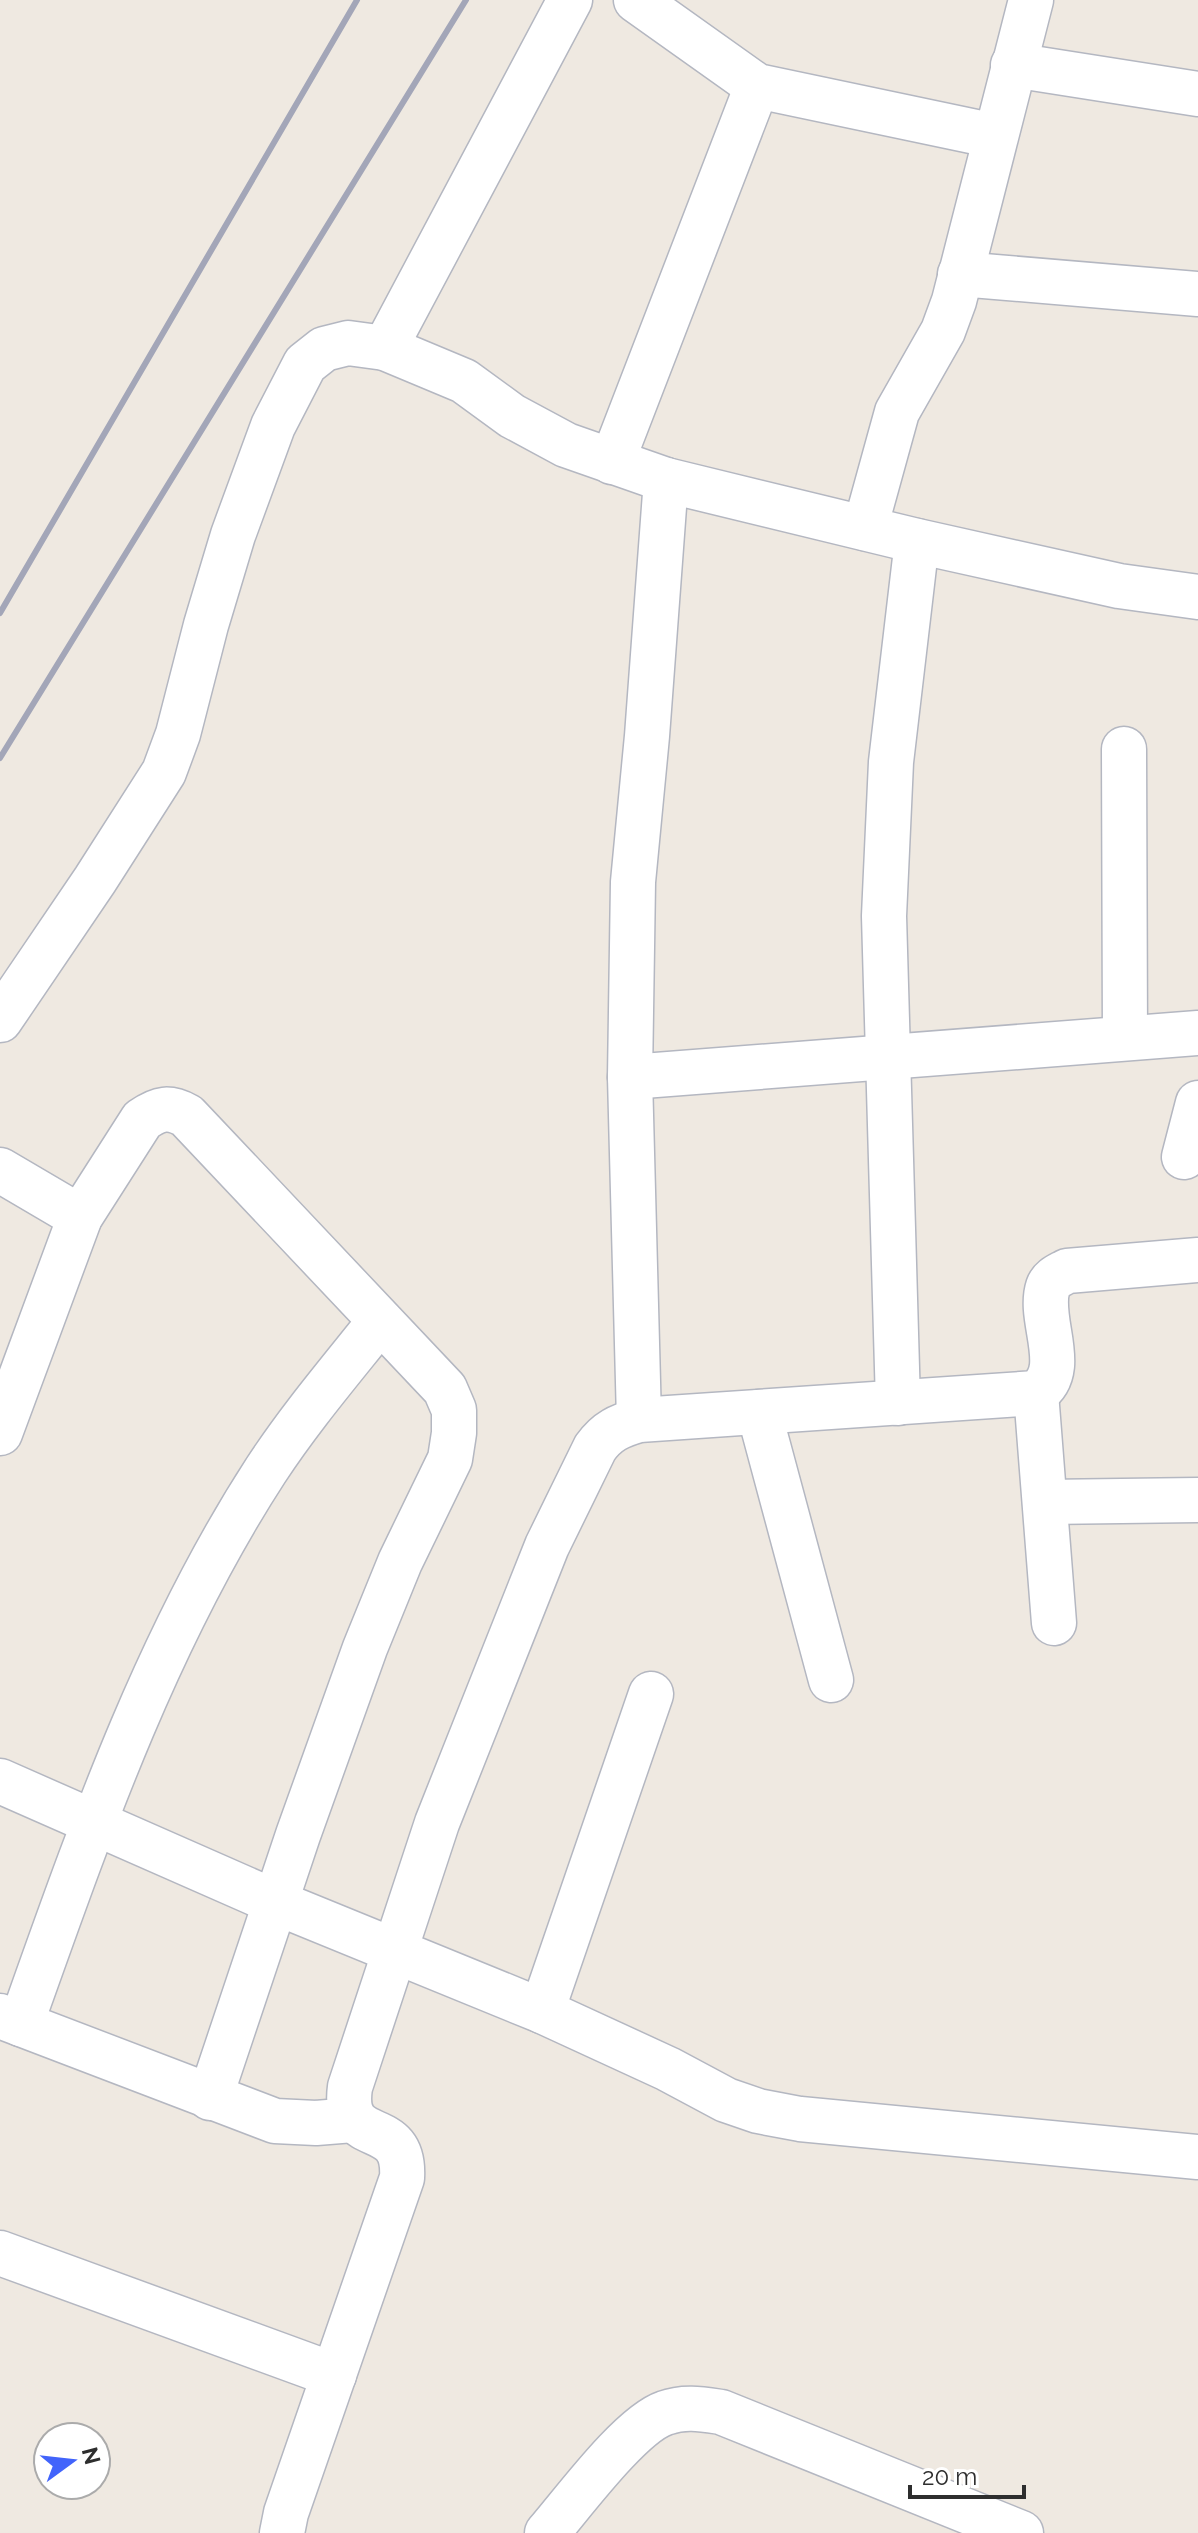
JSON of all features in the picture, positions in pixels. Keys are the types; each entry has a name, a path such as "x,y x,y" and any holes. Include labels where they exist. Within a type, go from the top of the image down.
{"street":[{"path":"385,348 570,0"},
{"path":"636,0 757,86 995,136"},
{"path":"865,528 897,412 943,331 1031,0"},
{"path":"1013,65 1198,94"},
{"path":"612,462 757,86"},
{"path":"960,274 1198,294"},
{"path":"0,1020 164,772 178,734 233,535 273,426 305,364 324,349 348,343 385,348 464,381 512,416 552,438 666,480 1119,586 1198,597"},
{"path":"639,1420 630,1077 633,882 666,480"},
{"path":"898,1403 884,916 891,762 917,541"},
{"path":"1124,749 1125,1038"},
{"path":"630,1077 1198,1033"},
{"path":"1184,1157 1198,1103"},
{"path":"0,1433 80,1217 142,1120 155,1110 171,1108 187,1116 445,1389 454,1410 450,1459 400,1562 365,1648 210,2098"},
{"path":"0,1170 80,1217"},
{"path":"353,2120 347,2105 350,2087 437,1823 547,1546 595,1448 605,1434 639,1420 1036,1393 1047,1386 1052,1374 1047,1301 1048,1286 1054,1277 1067,1271 1198,1260"},
{"path":"282,2533 286,2513 402,2178 403,2160 397,2146 353,2120 316,2123 275,2121 10,2020 151,1680 223,1542 266,1470 380,1321"},
{"path":"1036,1393 1054,1623"},
{"path":"759,1412 831,1680"},
{"path":"1045,1502 1198,1500"},
{"path":"542,2011 651,1694"},
{"path":"0,1781 275,1902 542,2011 668,2069 726,2100 758,2111 800,2119 1198,2157"},
{"path":"0,2253 334,2375"},
{"path":"547,2533 638,2428 664,2413 691,2408 721,2412 1021,2533"}],"railway":[{"path":"0,613 357,0"},
{"path":"0,758 466,0"}]}
